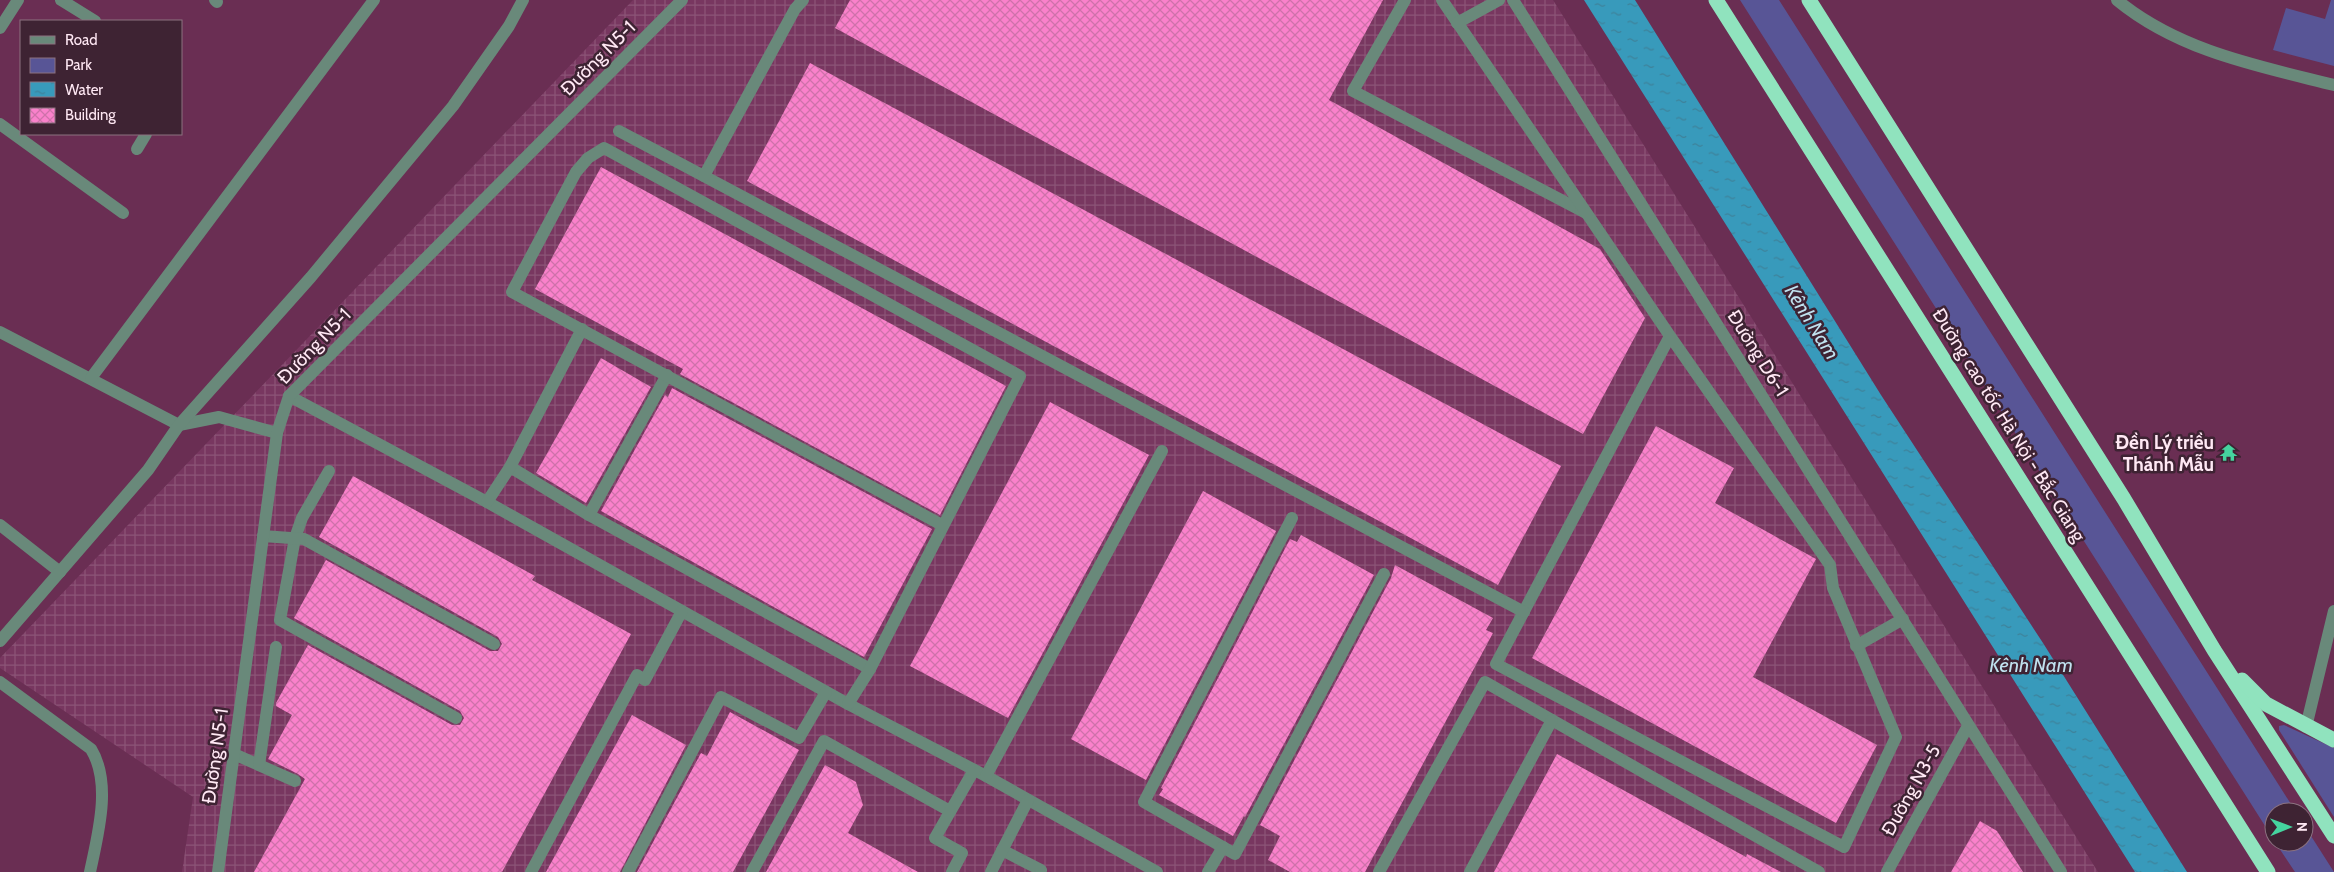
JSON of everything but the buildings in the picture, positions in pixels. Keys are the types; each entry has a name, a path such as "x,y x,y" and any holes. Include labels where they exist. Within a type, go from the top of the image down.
{"highway":[{"name":"Đường cao tốc Hà Nội - Bắc Giang","path":"1716,0 2268,872"},
{"path":"1809,0 2124,499 2214,650 2334,836"},
{"path":"2214,650 2258,697 2306,727 2334,740"}],"street":[{"path":"0,28 18,0"},
{"path":"61,0 93,20"},
{"path":"91,378 374,0"},
{"path":"0,641 148,470 179,425 311,277 453,106 509,26 523,0"},
{"name":"Đường N5-1","path":"218,872 277,433 289,396 682,0"},
{"path":"704,176 795,10 803,0"},
{"path":"1405,0 1353,91 1587,214"},
{"path":"1442,0 1670,336 1830,565 1833,588 1896,737 1844,847 1496,664 1670,336"},
{"path":"1457,23 1499,0"},
{"name":"Đường D6-1","path":"1513,0 2061,872"},
{"path":"2117,0 2166,34 2215,53 2334,85"},
{"path":"0,124 123,213"},
{"path":"620,131 1524,612"},
{"path":"137,149 145,135"},
{"path":"848,704 870,669 942,525 1020,376 604,148 588,158 576,172 512,292 942,525"},
{"path":"487,502 510,467 582,329"},
{"path":"0,332 179,425 219,418 277,433"},
{"path":"589,515 667,376"},
{"path":"289,396 487,502 826,692 986,776 1157,872"},
{"path":"986,776 1162,451"},
{"path":"510,467 589,515 870,669"},
{"path":"329,471 302,518 295,538 280,620 456,718"},
{"path":"1292,518 1144,802 1235,854 1384,574"},
{"path":"0,525 60,572"},
{"path":"263,536 304,539 494,644"},
{"path":"531,872 637,675 645,680 682,611"},
{"path":"2306,727 2333,615"},
{"path":"1856,646 1903,619"},
{"path":"259,765 276,647"},
{"path":"0,682 91,749 98,761 104,786 90,872"},
{"path":"1379,872 1485,682 1819,872"},
{"path":"628,872 721,697 799,738 826,692"},
{"path":"1470,872 1552,720"},
{"name":"Đường N3-5","path":"1887,872 1968,726"},
{"path":"752,872 824,742 950,811"},
{"path":"234,754 295,781"},
{"path":"952,872 962,853 935,838 974,770"},
{"path":"991,872 1028,800"},
{"path":"1208,872 1223,847"},
{"path":"1002,850 1041,870 1040,872"}],"shaded area":[{"path":"633,0 1553,0 2098,872 182,872 193,797 0,668 0,658"}],"green space":[{"path":"1740,0 1779,0 2290,802 2264,802 2264,824"},
{"path":"2331,0 2334,0 2334,66 2273,50 2286,8 2325,19"},
{"path":"2284,725 2334,748 2334,817 2279,730 2279,726"},
{"path":"2314,841 2334,872 2295,872 2282,852 2314,852"}],"water":[{"name":"Kênh Nam","path":"1584,0 1635,0 1881,395 2043,643 2187,872 2135,872"}],"place":[{"name":"Đền Lý triều Thánh Mẫu","path":"2228,453"}]}
